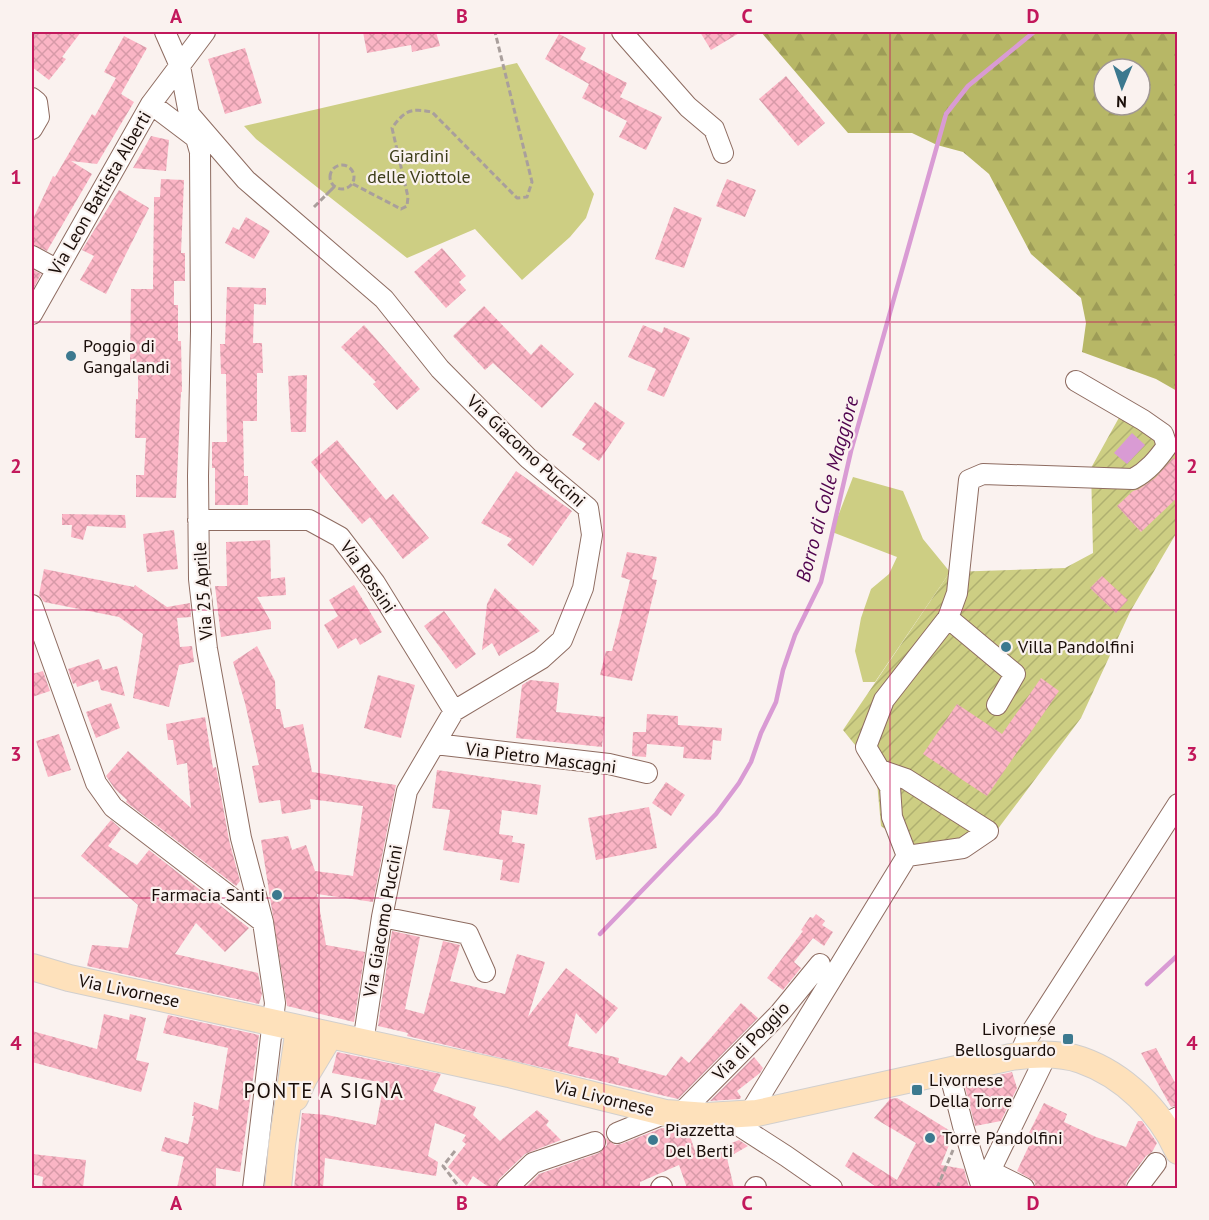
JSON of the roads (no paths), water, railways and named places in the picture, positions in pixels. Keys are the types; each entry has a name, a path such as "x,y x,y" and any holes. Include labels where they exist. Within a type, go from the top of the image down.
{"main road":[{"name":"Via Livornese","path":"32,967 69,978 508,1074 673,1114 736,1115 1019,1056 1080,1060 1104,1071 1151,1108 1171,1120 1167,1157"},
{"path":"278,1188 284,1123 299,1028"},
{"path":"284,1123 304,1078 330,1035"}],"street":[{"name":"Via 25 Aprile","path":"165,32 180,66 187,105 198,145 201,331 199,579 207,649 242,838 263,922 275,1003 253,1188"},
{"path":"205,32 151,104 198,145 232,162"},
{"path":"622,32 688,108 714,129 723,153"},
{"path":"32,98 37,102 39,117 32,129"},
{"name":"Via Leon Battista Alberti","path":"32,314 151,104 187,105"},
{"name":"Via Giacomo Puccini","path":"187,105 246,180 384,299 440,369 528,458 588,508 592,535 583,588 562,640 541,659 454,711 407,791 382,917 363,1043"},
{"path":"32,256 56,269"},
{"path":"907,856 892,817 890,787 866,747 884,700 948,618 957,592 969,480 983,474 1133,479 1145,472 1167,446 1163,434 1076,381"},
{"name":"Via Rossini","path":"198,520 309,520 340,537 375,583 454,711"},
{"path":"32,605 96,783 113,807 263,922"},
{"path":"948,618 1015,674 997,705"},
{"name":"Via Pietro Mascagni","path":"435,744 609,764 647,773"},
{"path":"832,1188 786,1156 736,1115 907,856 963,848 988,831 906,778 880,770"},
{"path":"1019,1056 1025,1042 1178,804"},
{"path":"382,917 468,934 485,972"},
{"name":"Via di Poggio","path":"673,1114 779,1014 820,964"},
{"path":"986,1183 1046,1056"},
{"path":"949,1071 963,1126 986,1183"},
{"path":"617,1133 673,1114"},
{"path":"507,1188 533,1163 595,1142"},
{"path":"1137,1188 1167,1157"},
{"path":"986,1183 1024,1188"}],"waterway":[{"name":"Borro di Colle Maggiore","path":"600,934 716,814 751,762 761,733 776,702 783,670 795,635 821,582 851,451 946,114 968,86 1034,32"},
{"path":"1147,984 1178,955"}],"place":[{"name":"Poggio di Gangalandi","path":"71,356"},
{"name":"Villa Pandolfini","path":"1006,647"},
{"name":"Farmacia Santi","path":"277,895"},
{"name":"Livornese Bellosguardo","path":"1068,1039"},
{"name":"Livornese Della Torre","path":"917,1090"},
{"name":"Torre Pandolfini","path":"930,1138"},
{"name":"Piazzetta Del Berti","path":"653,1140"}],"district":[{"name":"PONTE A SIGNA","path":"324,1091"}],"park label":[{"name":"Giardini delle Viottole","path":"419,166"}]}
